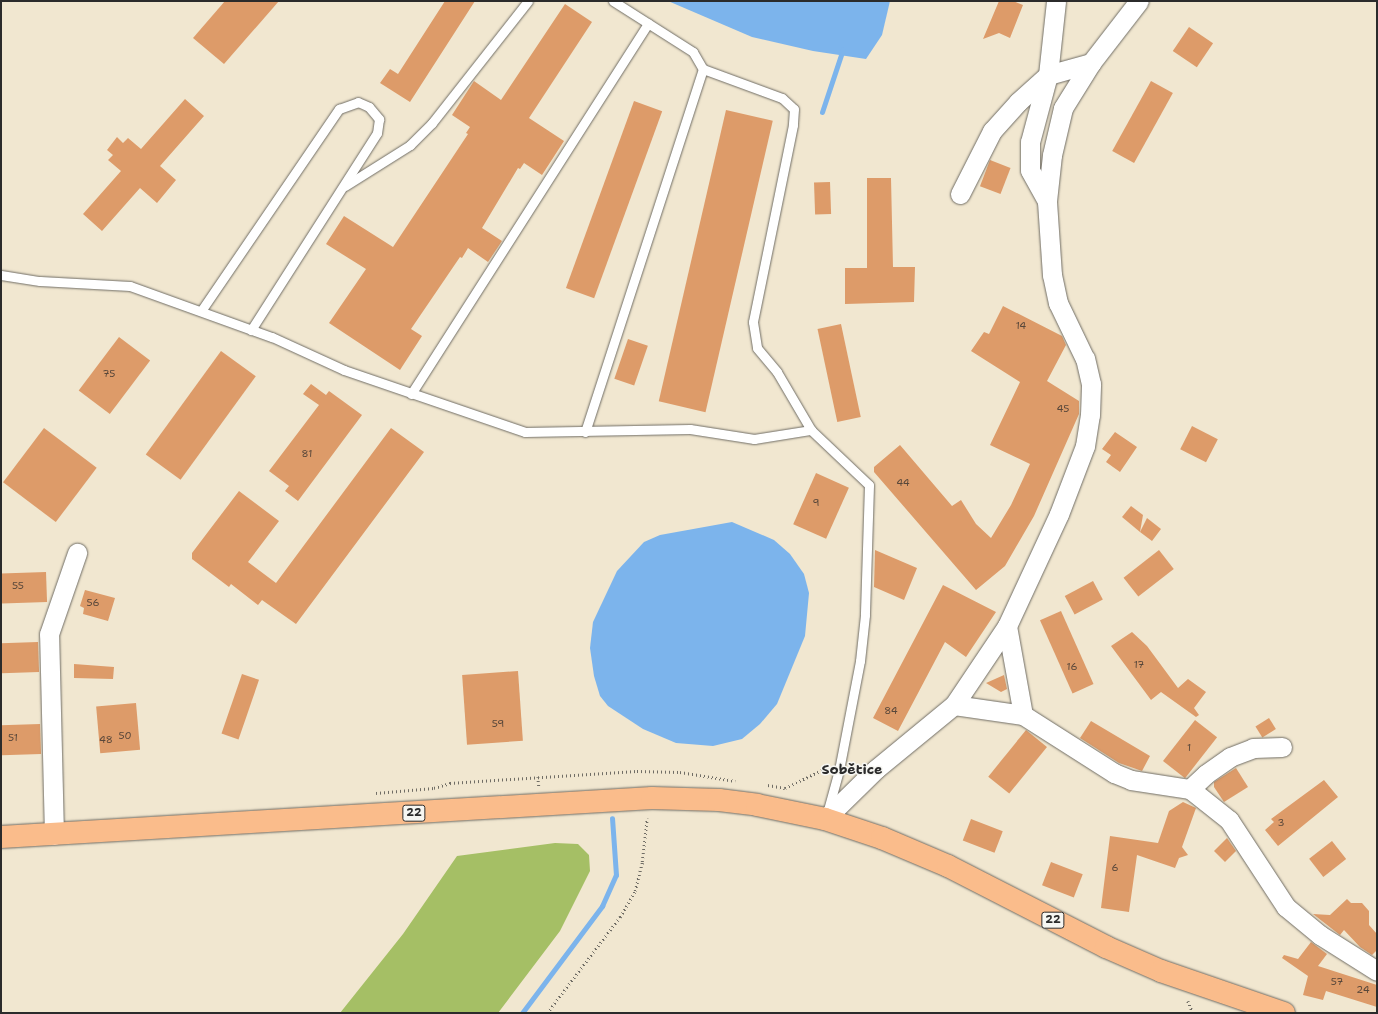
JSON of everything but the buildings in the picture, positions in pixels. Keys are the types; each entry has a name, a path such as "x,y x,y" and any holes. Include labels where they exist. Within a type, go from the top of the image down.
{"main road":[{"name":"22","path":"1,837 652,798 719,800 825,819 882,838 948,866 1099,944 1160,971 1284,1013"}],"street":[{"path":"1047,201 1030,170 1030,142 1048,75 1056,1"},
{"path":"825,819 876,769 954,705 1007,626 1062,507 1085,446 1090,415 1091,384 1085,359 1058,303 1052,275 1047,201 1052,155 1063,108 1091,63 1139,1"},
{"path":"960,194 992,131 1018,102 1048,75 1091,63"},
{"path":"54,835 49,634 77,553"},
{"path":"1007,626 1023,715"},
{"path":"954,705 1023,715 1125,778 1190,789 1229,820 1286,907 1320,935 1377,971"},
{"path":"1190,789 1206,774 1230,757 1253,748 1282,747"}],"lane":[{"path":"342,188 410,145 432,123 528,1"},
{"path":"613,1 693,52 703,69 782,98 794,109 793,125 753,322 757,348 777,372 811,430 869,485 861,653 841,761 825,819"},
{"path":"411,394 648,23"},
{"path":"585,432 703,69"},
{"path":"201,312 339,109 358,102 369,107 379,119 377,133 251,330"},
{"path":"1,276 40,281 130,286 251,330 344,370 525,432 690,429 754,439 811,430"}],"path":[{"path":"762,785 785,788 841,761"},
{"path":"434,788 450,783 637,771 680,772 740,781"},
{"path":"548,1013 620,917 634,891 642,862 647,811"},
{"path":"1186,997 1193,1013"}],"green space":[{"path":"555,843 578,844 589,855 590,871 560,931 498,1013 340,1013 403,934 457,856"}],"water":[{"path":"668,1 890,1 882,35 866,59 813,51 752,37"},
{"path":"732,522 774,540 790,554 804,574 809,593 805,636 777,704 760,724 742,739 713,746 676,743 643,729 608,706 600,696 594,676 590,648 593,622 617,571 644,542 660,535"}],"waterway":[{"path":"822,112 843,49"},
{"path":"522,1013 602,906 616,875 612,818"}],"district":[{"name":"Sobětice","path":"852,769"}]}
